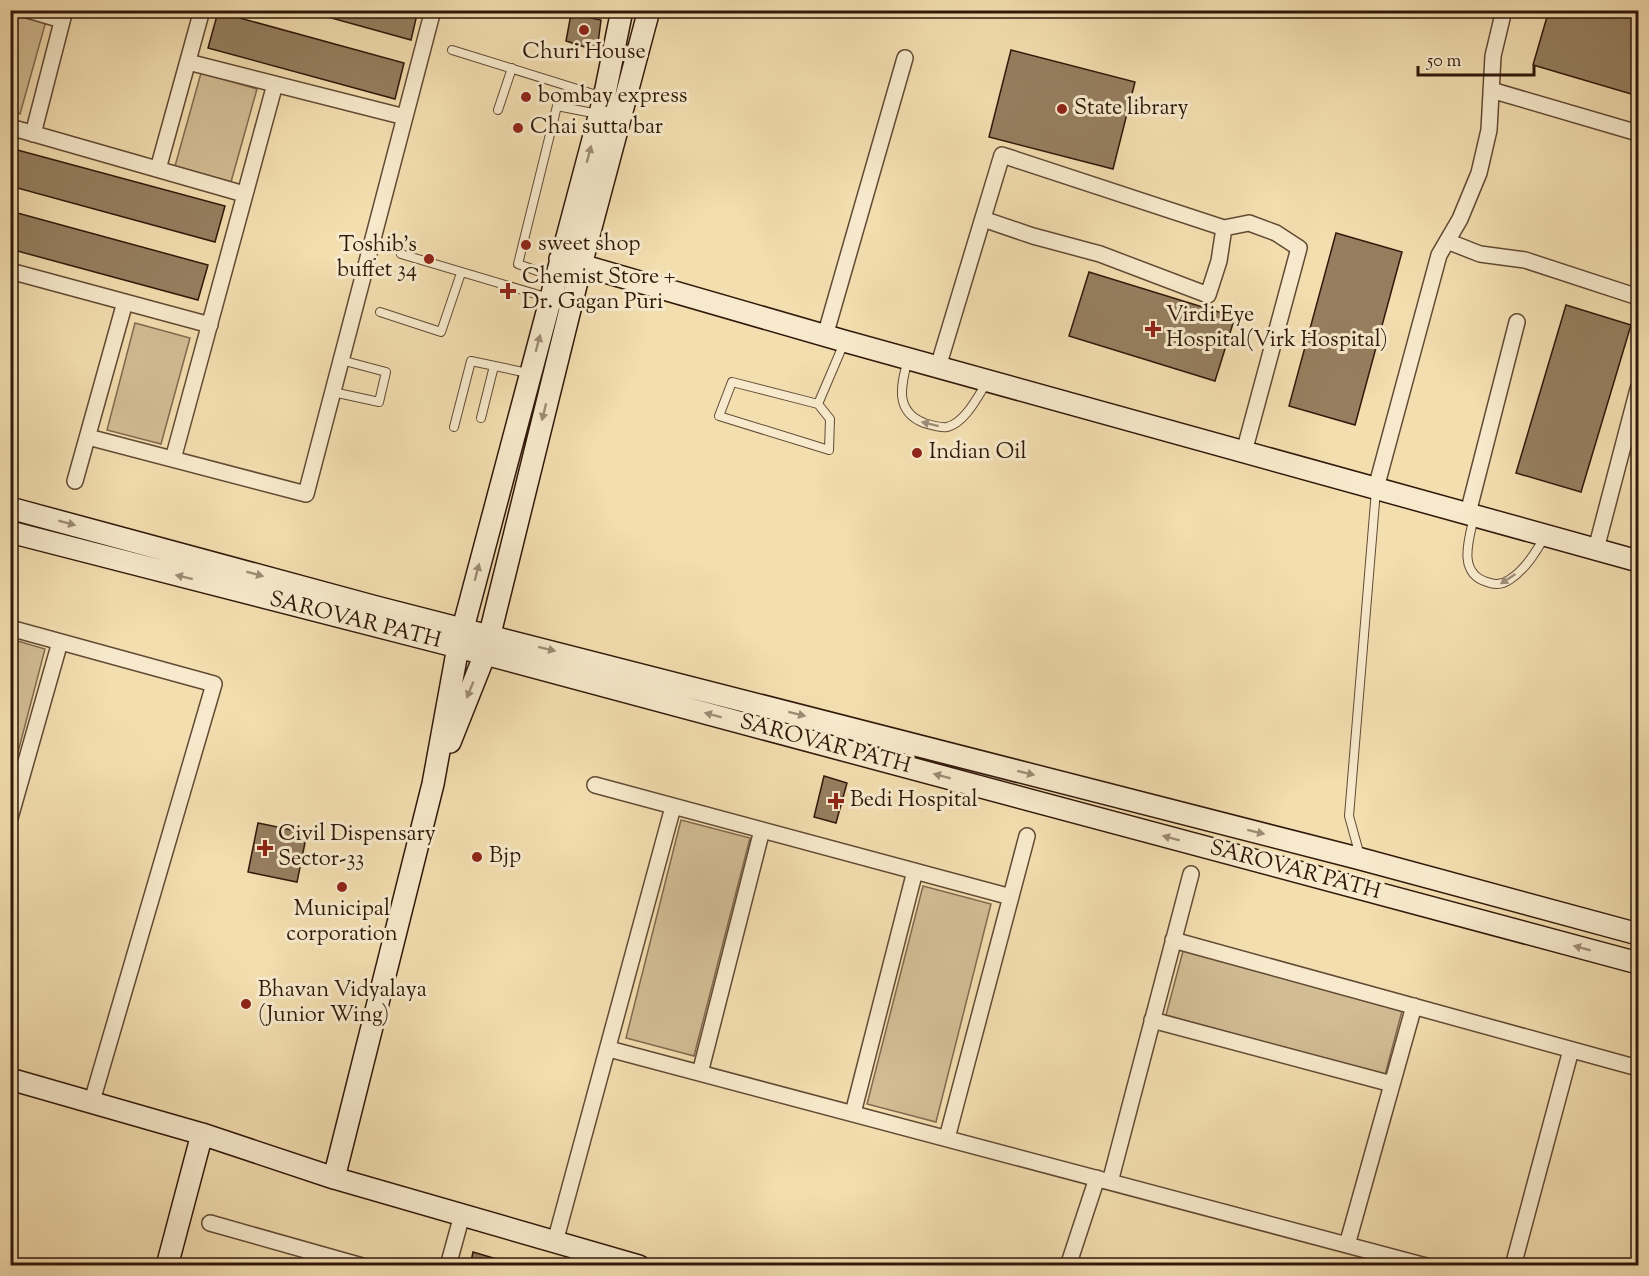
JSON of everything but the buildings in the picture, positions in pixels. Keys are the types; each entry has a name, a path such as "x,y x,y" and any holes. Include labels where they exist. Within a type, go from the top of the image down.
{"street":[{"path":"28,10 63,15 33,134"},
{"path":"158,169 202,10"},
{"path":"88,437 306,494 433,10"},
{"path":"334,1178 433,784 460,638 602,106 622,10"},
{"path":"433,784 488,644 581,265 649,10"},
{"path":"1376,488 1439,255 1460,219 1479,173 1489,130 1492,56 1504,10"},
{"path":"835,339 905,58"},
{"path":"188,62 405,117"},
{"path":"173,459 275,84"},
{"path":"1491,90 1638,133"},
{"path":"10,127 244,194"},
{"path":"938,367 1002,155 1224,228 1249,223 1276,233 1299,248 1244,452"},
{"path":"983,219 1033,236 1100,254 1208,294 1219,261 1224,228"},
{"path":"1447,241 1480,254 1525,260 1638,297"},
{"path":"557,268 581,265 835,339 1638,561"},
{"path":"10,271 210,326"},
{"path":"75,481 125,302"},
{"path":"1471,514 1517,322"},
{"path":"1596,549 1638,389"},
{"name":"SAROVAR PATH","path":"10,508 460,638"},
{"name":"SAROVAR PATH","path":"10,532 488,644 1361,859 1638,934"},
{"path":"10,628 214,684 92,1101"},
{"path":"10,818 60,642"},
{"name":"SAROVAR PATH","path":"488,644 1638,963"},
{"path":"595,785 1011,897"},
{"path":"555,1242 673,807"},
{"path":"700,1073 762,830"},
{"path":"947,1138 1028,836"},
{"path":"853,1113 915,871"},
{"path":"1068,1266 1103,1180 1152,1020 1191,874"},
{"path":"1173,940 1638,1068"},
{"path":"1347,1245 1414,1006"},
{"path":"1152,1020 1392,1084"},
{"path":"609,1049 1426,1266"},
{"path":"1513,1266 1571,1050"},
{"path":"10,1079 92,1101 202,1134 334,1178 555,1242 592,1259 639,1266"},
{"path":"167,1266 202,1134"},
{"path":"448,1266 462,1215"},
{"path":"210,1223 330,1261 362,1266"}],"lane":[{"path":"452,50 512,68 602,106"},
{"path":"498,110 512,68"},
{"path":"557,268 518,264 557,106 602,106"},
{"path":"401,254 550,298"},
{"path":"380,312 441,333 461,273"},
{"path":"818,404 835,339"},
{"path":"908,359 902,381 902,396 906,410 914,418 932,426 948,427 961,419 988,381"},
{"path":"333,392 379,402 386,372 341,360"},
{"path":"454,427 471,361 530,373"},
{"path":"481,418 494,366"},
{"path":"732,382 818,404 830,419 830,450 719,416 732,382"},
{"path":"1361,859 1349,816 1376,488"},
{"path":"1471,514 1467,545 1469,568 1477,578 1488,583 1499,585 1510,580 1532,557 1546,535"},
{"path":"1637,1266 1638,1258"}],"shaded area":[{"path":"10,11 46,21 20,114 11,111"},
{"path":"201,73 257,89 231,182 175,166"},
{"path":"135,323 190,338 161,444 107,430"},
{"path":"10,639 45,649 11,779"},
{"path":"681,820 750,838 694,1056 626,1038"},
{"path":"923,886 991,904 936,1122 867,1104"},
{"path":"1183,951 1402,1011 1385,1075 1166,1015"}],"place":[{"name":"Churi House","path":"584,30"},
{"name":"bombay express","path":"526,97"},
{"name":"State library","path":"1062,109"},
{"name":"Chai sutta bar","path":"518,128"},
{"name":"sweet shop","path":"526,245"},
{"name":"Toshib's buffet 34","path":"429,259"},
{"name":"Chemist Store + Dr. Gagan Puri","path":"508,291"},
{"name":"Virdi Eye Hospital(Virk Hospital)","path":"1153,329"},
{"name":"Indian Oil","path":"917,453"},
{"name":"Bedi Hospital","path":"836,801"},
{"name":"Civil Dispensary Sector-33","path":"265,848"},
{"name":"Bjp","path":"477,857"},
{"name":"Municipal corporation","path":"342,887"},
{"name":"Bhavan Vidyalaya (Junior Wing)","path":"246,1004"}]}
